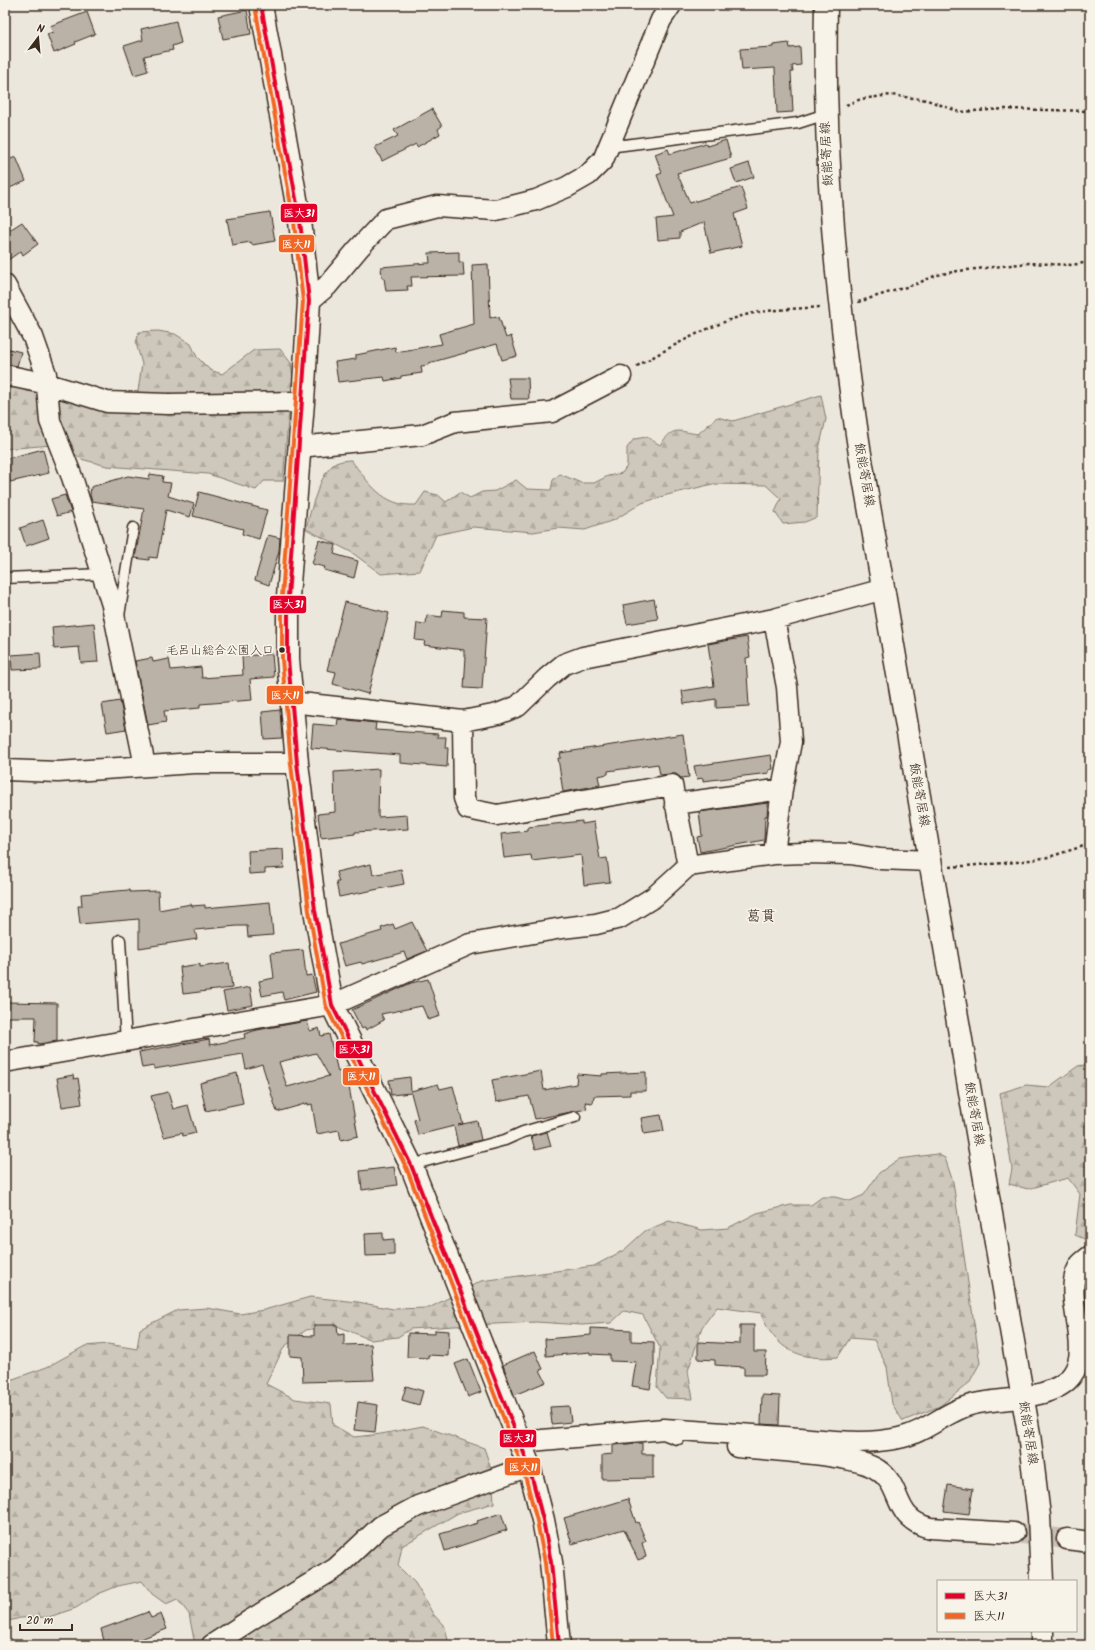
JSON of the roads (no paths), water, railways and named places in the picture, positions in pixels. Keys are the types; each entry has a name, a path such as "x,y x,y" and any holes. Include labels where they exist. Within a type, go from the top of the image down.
{"main road":[{"path":"261,5 300,221 309,301 288,597 288,659 297,763 315,910 332,1005 411,1165 529,1466 543,1520 551,1562 558,1645"},
{"name":"飯能寄居線","path":"826,5 826,114 830,206 845,354 1022,1397 1037,1493 1042,1580"},
{"path":"1042,1632 1042,1645"}],"street":[{"path":"309,301 327,286 386,219 437,206 496,210 536,200 567,187 588,175 603,160 661,20 671,5"},
{"path":"5,284 33,338 48,384 50,421 72,477 103,574 145,766"},
{"path":"5,375 48,384 107,402 136,404 303,402"},
{"path":"299,447 422,435 455,422 552,412 621,376"},
{"path":"291,702 463,721 498,714 518,706 564,664 583,657 774,619 884,589"},
{"path":"774,619 787,687 791,742 782,789 774,854"},
{"path":"463,721 464,798 468,809 497,815 672,786 688,866"},
{"path":"5,770 58,772 145,766 297,763"},
{"path":"675,804 782,789"},
{"path":"5,1062 332,1005 470,944 562,928 596,924 620,918 654,897 688,866 774,854 851,854 931,865"},
{"path":"520,1442 664,1429 847,1442 881,1442 910,1436 964,1406 1022,1397 1063,1385 1077,1368 1080,1353 1073,1282 1079,1265 1090,1256"},
{"path":"664,1429 701,1443 827,1456 863,1463 877,1469 889,1479 905,1513 911,1521 920,1526 1014,1534"},
{"path":"212,1645 336,1568 380,1526 418,1506 529,1466"},
{"path":"1067,1539 1090,1542"}],"lane":[{"path":"608,147 798,123 826,114"},
{"path":"116,628 122,602 133,528"},
{"path":"5,578 103,574"},
{"path":"120,940 126,1042"},
{"path":"411,1165 505,1140 523,1132 575,1117"}],"tunnel":[{"path":"1014,1533 1067,1539"}],"place":[{"name":"毛呂山総合公園入口","path":"282,650"}],"district":[{"name":"葛貫","path":"761,917"}]}
